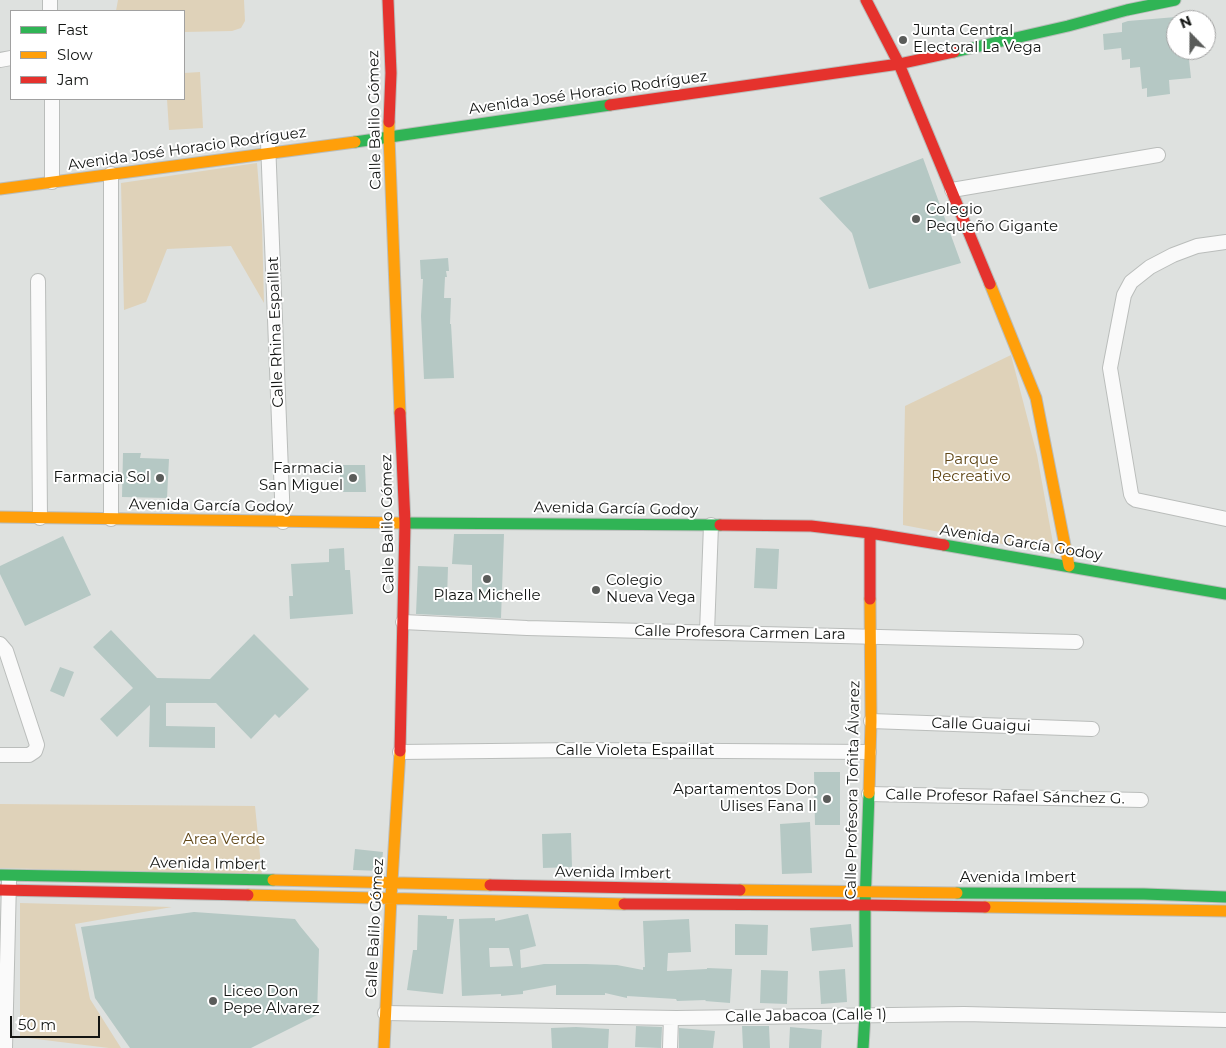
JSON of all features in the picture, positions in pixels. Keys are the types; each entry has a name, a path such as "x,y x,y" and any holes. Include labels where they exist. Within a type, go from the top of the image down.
{"main road":[{"name":"Calle Balilo Gómez","path":"384,1048 400,752 405,523 388,128 391,73 388,0"},
{"path":"866,0 899,64 1036,398 1069,566"},
{"name":"Avenida José Horacio Rodríguez","path":"0,189 52,173 111,174 201,161 268,145 388,128 899,64 1176,0"},
{"name":"Avenida García Godoy","path":"0,517 283,522 811,526 870,533 1226,594"},
{"name":"Calle Profesora Toñita Álvarez","path":"863,1048 871,721 870,533"},
{"name":"Avenida Imbert","path":"4,875 393,882 593,888 1226,897"},
{"path":"145,878 145,892"},
{"path":"592,904 593,888"},
{"name":"Avenida Imbert","path":"4,890 592,904 865,905 1226,910"},
{"path":"1171,910 1172,895"}],"street":[{"path":"52,100 52,173"},
{"name":"Calle Rhina Espaillat","path":"268,145 283,522"},
{"path":"952,190 1158,155"},
{"path":"111,174 111,520"},
{"path":"1226,242 1197,246 1173,255 1150,267 1131,282 1124,295 1110,368 1133,498 1226,519"},
{"path":"38,281 40,518"},
{"path":"708,632 711,526"},
{"name":"Calle Profesora Carmen Lara","path":"403,622 527,628 1076,642"},
{"path":"0,644 6,651 38,744 35,751 29,755 0,755"},
{"name":"Calle Guaigui","path":"871,721 1092,729"},
{"name":"Calle Violeta Espaillat","path":"400,752 601,750 870,752"},
{"name":"Calle Profesor Rafael Sánchez G.","path":"869,794 1142,800"},
{"path":"4,875 4,1048"},
{"name":"Calle Jabacoa (Calle 1)","path":"385,1013 671,1018 964,1014 1226,1020"},
{"path":"670,1048 671,1018"}],"green space":[{"path":"118,0 244,0 245,21 241,28 232,31 185,32 185,10 116,10"},
{"path":"200,72 203,128 169,130 167,100 185,100 185,73"},
{"path":"257,163 262,225 264,303 231,246 167,249 146,302 124,310 121,183"},
{"name":"Parque Recreativo","path":"1011,355 1037,455 1055,554 903,525 905,406"},
{"name":"Area Verde","path":"0,804 255,806 262,875 0,868"},
{"path":"20,903 172,907 75,924 90,999 121,1048 20,1037"}],"building":[{"path":"1166,18 1166,60 1189,60 1191,78 1169,80 1170,94 1147,97 1147,88 1142,89 1140,67 1130,68 1130,59 1122,60 1121,48 1104,50 1103,34 1122,32 1122,23"},
{"name":"Colegio Pequeño Gigante","path":"923,158 961,263 869,289 852,233 819,198"},
{"path":"448,258 449,271 446,271 444,298 451,298 450,324 454,378 424,379 421,316 423,279 421,279 420,260"},
{"path":"123,453 141,453 140,458 169,459 167,498 122,497"},
{"name":"Farmacia San Miguel","path":"340,465 365,465 366,492 340,492"},
{"name":"Plaza Michelle","path":"454,534 504,534 501,618 416,614 418,566 448,567 447,598 461,598 472,590 472,565 452,564"},
{"path":"63,536 91,595 25,626 0,574 0,566"},
{"path":"344,548 345,570 350,570 353,614 290,619 289,596 293,596 291,564 329,562 329,549"},
{"path":"756,548 779,549 777,589 754,588"},
{"path":"111,630 157,678 210,679 254,634 309,689 279,718 275,714 251,739 216,703 166,703 166,726 215,727 215,748 149,747 150,705 117,737 100,719 133,688 93,647"},
{"path":"60,667 74,672 64,697 50,691"},
{"name":"Apartamentos Don Ulises Fana II","path":"814,772 840,772 840,825 815,825"},
{"path":"810,822 812,873 782,874 780,824"},
{"path":"571,833 572,867 543,868 542,834"},
{"path":"355,849 383,852 381,871 353,870"},
{"path":"194,912 295,919 319,949 317,1015 251,1048 130,1048 95,998 81,927"},
{"path":"528,914 536,946 520,950 521,968 544,964 586,964 617,965 643,970 643,967 645,967 643,921 689,919 691,952 668,953 667,971 707,968 732,969 730,1003 706,1000 677,1001 676,999 627,996 627,998 605,993 605,995 556,995 556,985 523,991 523,994 462,996 459,919 495,918 495,921","holes":["489,948 509,948 513,966 490,967"]},
{"path":"418,915 447,916 447,919 454,919 443,994 407,990 413,950 417,950"},
{"path":"735,924 768,925 767,955 735,955"},
{"path":"851,924 853,947 812,951 810,928"},
{"path":"845,969 847,1002 821,1004 819,971"},
{"path":"761,970 788,971 787,1004 760,1003"},
{"path":"636,1026 662,1027 661,1048 635,1047"},
{"path":"742,1026 769,1026 770,1048 743,1048"},
{"path":"790,1027 822,1030 821,1048 789,1048"},
{"path":"551,1028 609,1029 608,1048 552,1048"},
{"path":"679,1028 715,1031 713,1048 679,1048"}],"traffic: fast":[{"path":"954,52 1175,0"},
{"path":"355,142 610,105"},
{"path":"401,523 720,525"},
{"path":"944,545 1226,594"},
{"path":"863,1048 869,793"},
{"path":"0,875 273,880"},
{"path":"957,893 1144,894 1226,897"}],"traffic: slow":[{"path":"389,122 400,413"},
{"path":"0,189 355,142"},
{"path":"990,284 1036,398 1069,566"},
{"path":"0,517 401,523"},
{"path":"869,793 871,721 870,599"},
{"path":"384,1048 400,751"},
{"path":"273,880 490,885"},
{"path":"740,890 957,893"},
{"path":"248,895 624,904"},
{"path":"985,907 1226,911"}],"traffic: jam":[{"path":"388,0 391,73 389,122"},
{"path":"866,0 899,64 990,284"},
{"path":"610,105 899,64 954,52"},
{"path":"400,413 405,523 400,751"},
{"path":"720,525 811,526 944,545"},
{"path":"870,533 870,599"},
{"path":"490,885 740,890"},
{"path":"0,890 248,895"},
{"path":"624,904 985,907"}],"place":[{"name":"Junta Central Electoral La Vega","path":"903,40"},
{"name":"Colegio Pequeño Gigante","path":"916,219"},
{"name":"Farmacia Sol","path":"160,478"},
{"name":"Farmacia San Miguel","path":"353,478"},
{"name":"Plaza Michelle","path":"487,579"},
{"name":"Colegio Nueva Vega","path":"596,590"},
{"name":"Apartamentos Don Ulises Fana II","path":"827,799"},
{"name":"Liceo Don Pepe Alvarez","path":"213,1001"}]}
